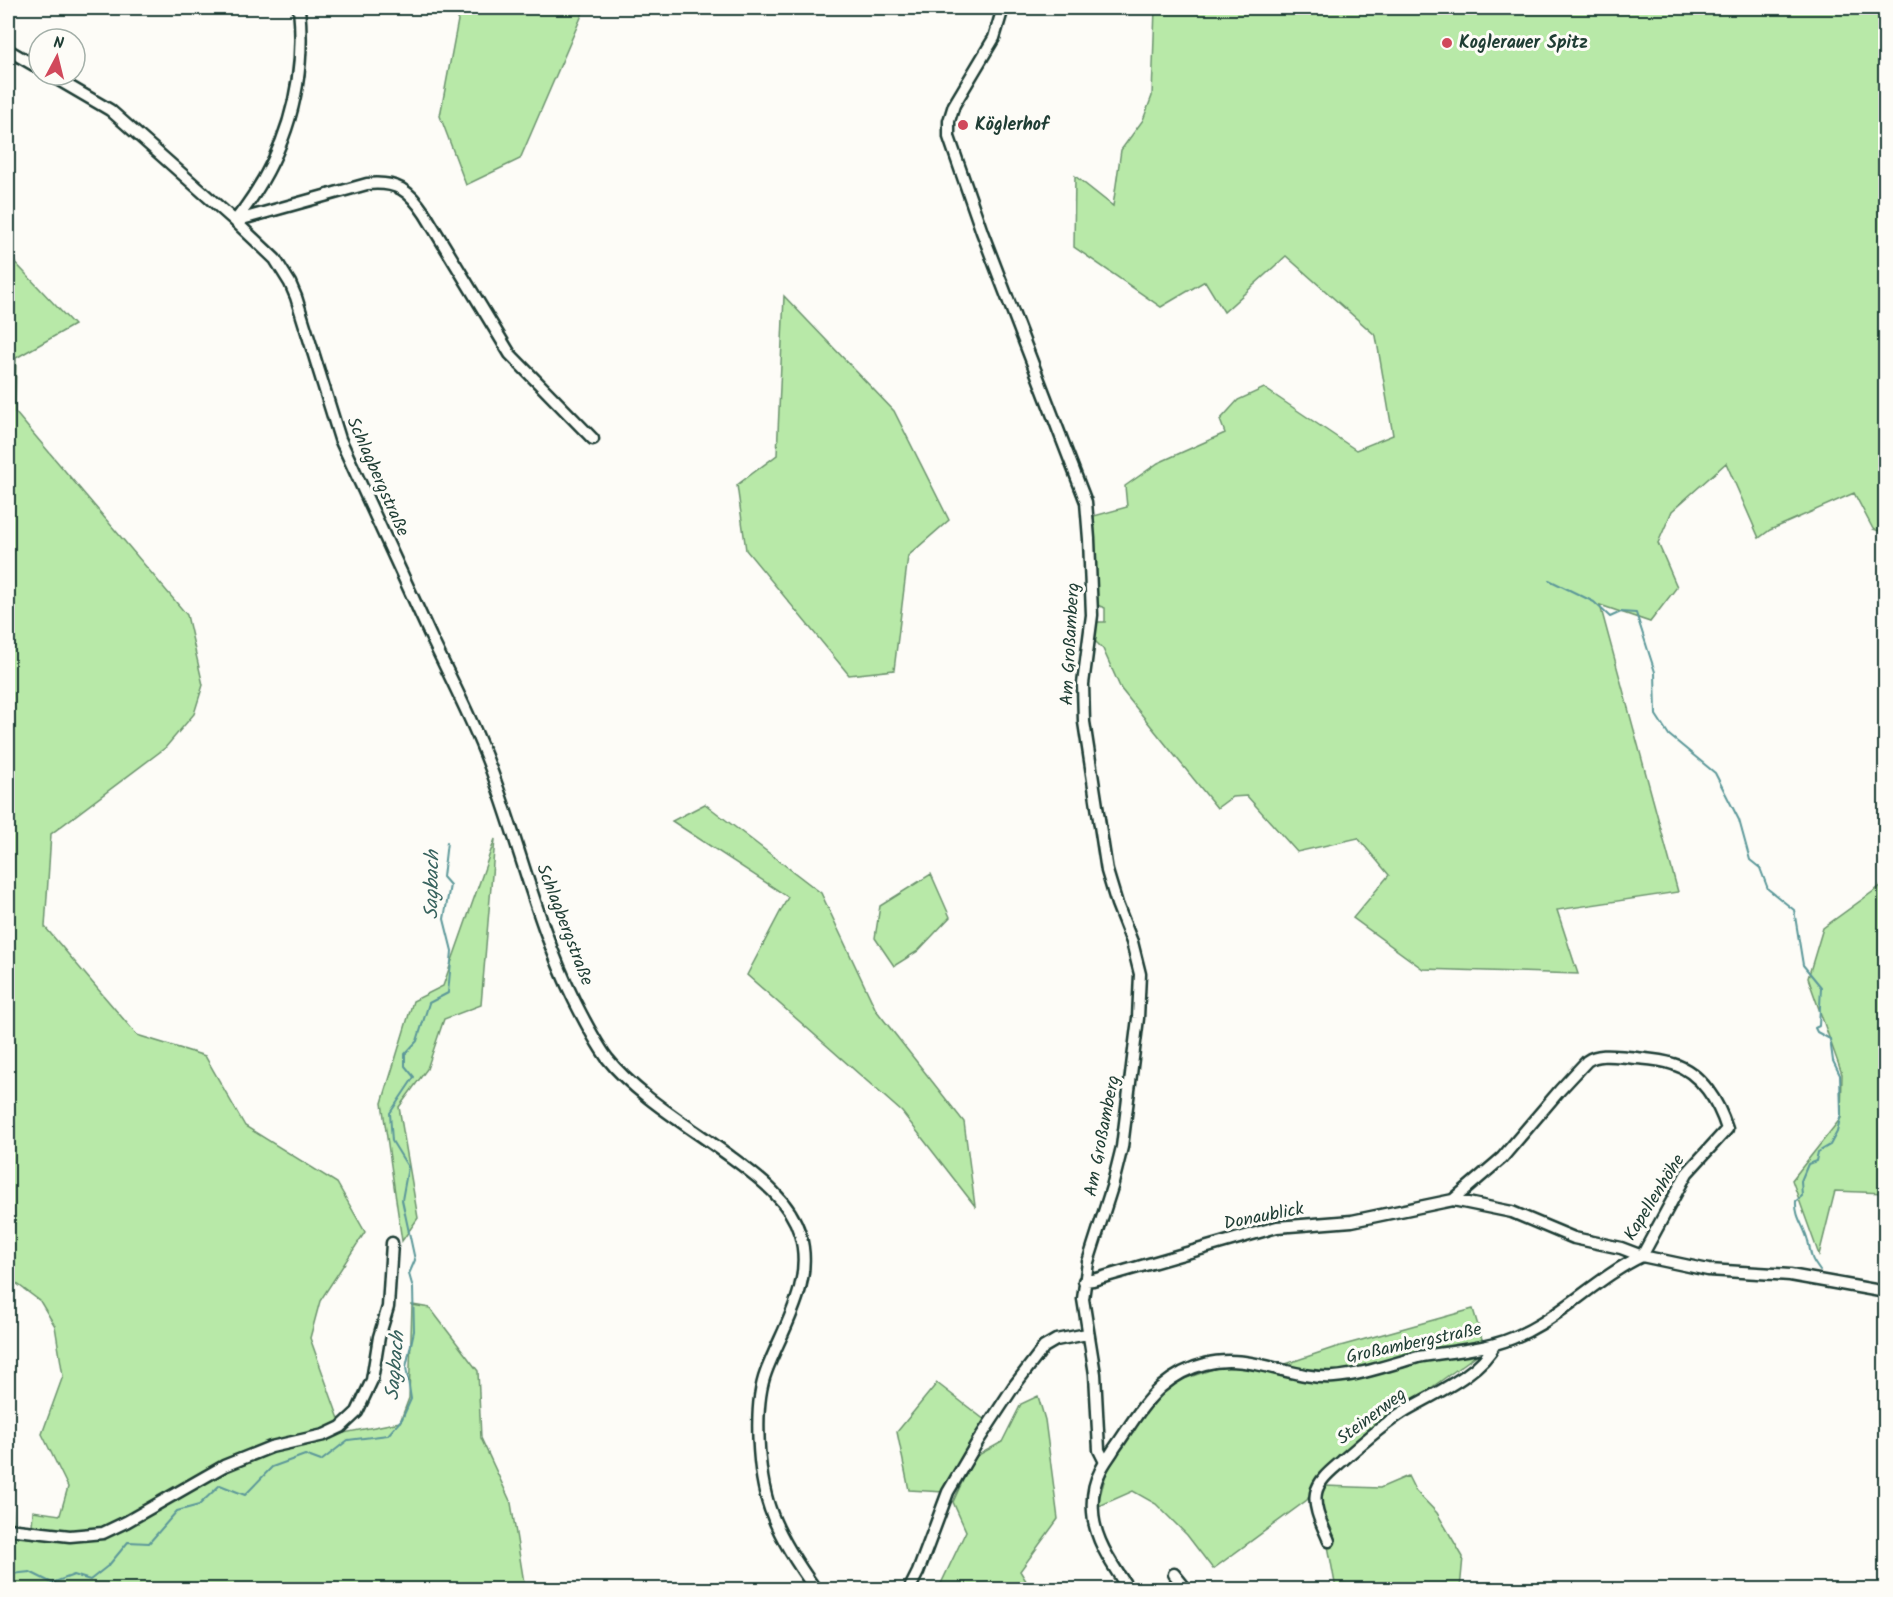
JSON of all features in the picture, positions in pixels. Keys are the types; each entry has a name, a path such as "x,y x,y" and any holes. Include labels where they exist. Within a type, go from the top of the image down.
{"street":[{"path":"236,221 271,166 293,109 300,62 299,8"},
{"name":"Am Großamberg","path":"1003,8 994,38 960,93 951,113 948,129 956,161 1086,502 1092,615 1083,684 1084,722 1107,871 1132,942 1140,975 1137,1030 1122,1147 1084,1281 1083,1299 1087,1334 1095,1374 1099,1450 1105,1462"},
{"path":"8,50 27,61"},
{"name":"Schlagbergstraße","path":"71,87 110,110 236,221 275,259 290,282 340,439 481,743 506,811 542,924 564,978 589,1029 604,1053 623,1075 762,1181 786,1206 797,1226 804,1255 802,1281 764,1376 759,1398 758,1421 764,1485 770,1509 784,1539 816,1590"},
{"path":"236,221 367,184 388,184 401,188 412,196 425,214 510,354 593,439"},
{"name":"Kapellenhöhe","path":"1621,1057 1675,1064 1688,1070 1716,1104 1727,1130 1687,1173 1642,1256 1621,1248 1574,1238 1512,1212 1453,1200 1502,1158 1560,1090 1591,1058 1621,1057"},
{"name":"Donaublick","path":"1084,1281 1277,1227 1352,1221 1453,1200"},
{"path":"8,1529 70,1536 103,1533 232,1463 271,1447 324,1435 341,1427 357,1412 372,1380 379,1337 388,1307 392,1243"},
{"path":"1642,1256 1708,1270 1790,1275 1886,1292"},
{"name":"Großambergstraße","path":"1129,1590 1108,1555 1094,1520 1092,1510 1095,1485 1105,1462 1137,1415 1161,1388 1190,1368 1222,1361 1278,1367 1299,1374 1334,1377 1422,1357 1495,1344 1531,1331 1603,1279 1642,1256"},
{"path":"909,1590 948,1492 1014,1386 1044,1347 1056,1340 1087,1334"},
{"name":"Steinerweg","path":"1329,1541 1315,1503 1317,1490 1324,1478 1360,1445 1401,1413 1474,1368 1495,1344"},
{"path":"1174,1574 1187,1590"}],"green space":[{"path":"454,8 585,8 520,159 466,185 440,116 459,15"},
{"path":"1155,8 1885,8 1885,533 1873,529 1854,493 1770,530 1759,538 1726,463 1672,511 1658,543 1677,587 1650,622 1600,605 1678,892 1557,910 1578,974 1423,969 1353,918 1389,875 1358,838 1297,852 1247,796 1232,797 1217,808 1121,689 1103,649 1095,641 1096,622 1105,622 1105,608 1097,605 1094,516 1127,507 1125,486 1158,463 1225,433 1220,420 1238,400 1264,388 1356,450 1393,435 1376,336 1286,256 1224,312 1205,281 1161,307 1074,247 1075,176 1113,206 1121,150 1143,120 1152,96"},
{"path":"8,255 74,325 16,358 15,412 187,615 203,685 194,714 165,748 51,834 45,927 137,1035 205,1056 245,1126 337,1183 365,1232 320,1301 310,1338 344,1433 400,1422 409,1398 412,1305 430,1308 478,1371 481,1438 511,1503 525,1589 8,1589 8,1480 13,1523 32,1526 33,1511 60,1515 68,1487 42,1434 63,1376 55,1326 40,1301 8,1277"},
{"path":"784,296 894,411 949,520 908,556 894,670 849,675 746,550 737,485 777,455"},
{"path":"705,804 821,893 876,1010 964,1122 975,1206 902,1112 747,975 788,897 672,821"},
{"path":"495,839 481,1005 444,1019 427,1069 399,1107 418,1218 402,1241 382,1103 413,1001 443,986"},
{"path":"931,874 950,917 918,951 894,966 875,938 880,906"},
{"path":"1885,883 1885,1193 1835,1191 1819,1255 1792,1180 1841,1118 1842,1074 1808,978 1823,928"},
{"path":"1473,1309 1485,1349 1363,1437 1321,1472 1307,1500 1213,1569 1187,1535 1156,1504 1133,1491 1097,1507 1106,1474 1128,1436 1162,1392 1178,1381 1216,1368 1237,1366 1265,1371 1333,1348"},
{"path":"937,1383 986,1421 944,1492 909,1490 897,1432"},
{"path":"1038,1396 1045,1420 1058,1519 1020,1571 1031,1589 938,1590 966,1531 953,1502 973,1458 1002,1442 1021,1404"},
{"path":"1408,1476 1415,1490 1437,1513 1463,1557 1460,1589 1336,1589 1319,1497 1325,1486 1380,1488"}],"waterway":[{"path":"1549,580 1594,602 1610,617 1621,612 1636,613 1655,672 1656,715 1669,735 1715,773 1739,820 1750,860 1760,868 1768,889 1794,910 1803,965 1821,987 1819,1026 1815,1028 1817,1032 1830,1039 1833,1061 1840,1075 1841,1114 1837,1132 1830,1145 1818,1152 1816,1161 1808,1164 1801,1181 1802,1196 1796,1201 1798,1217 1806,1235 1811,1256 1820,1271"},
{"name":"Sagbach","path":"8,1583 11,1574 30,1572 52,1583 74,1575 90,1580 109,1565 128,1542 149,1543 177,1511 199,1505 220,1485 245,1495 272,1467 305,1455 321,1461 348,1440 388,1435 402,1419 411,1399 406,1367 414,1331 413,1288 409,1274 415,1260 402,1200 408,1167 392,1141 390,1113 414,1077 405,1066 405,1054 417,1041 429,1003 448,993 452,951 444,919 450,885 443,877 447,842"}],"place":[{"name":"Koglerauer Spitz","path":"1447,43"},
{"name":"Köglerhof","path":"963,125"}]}
